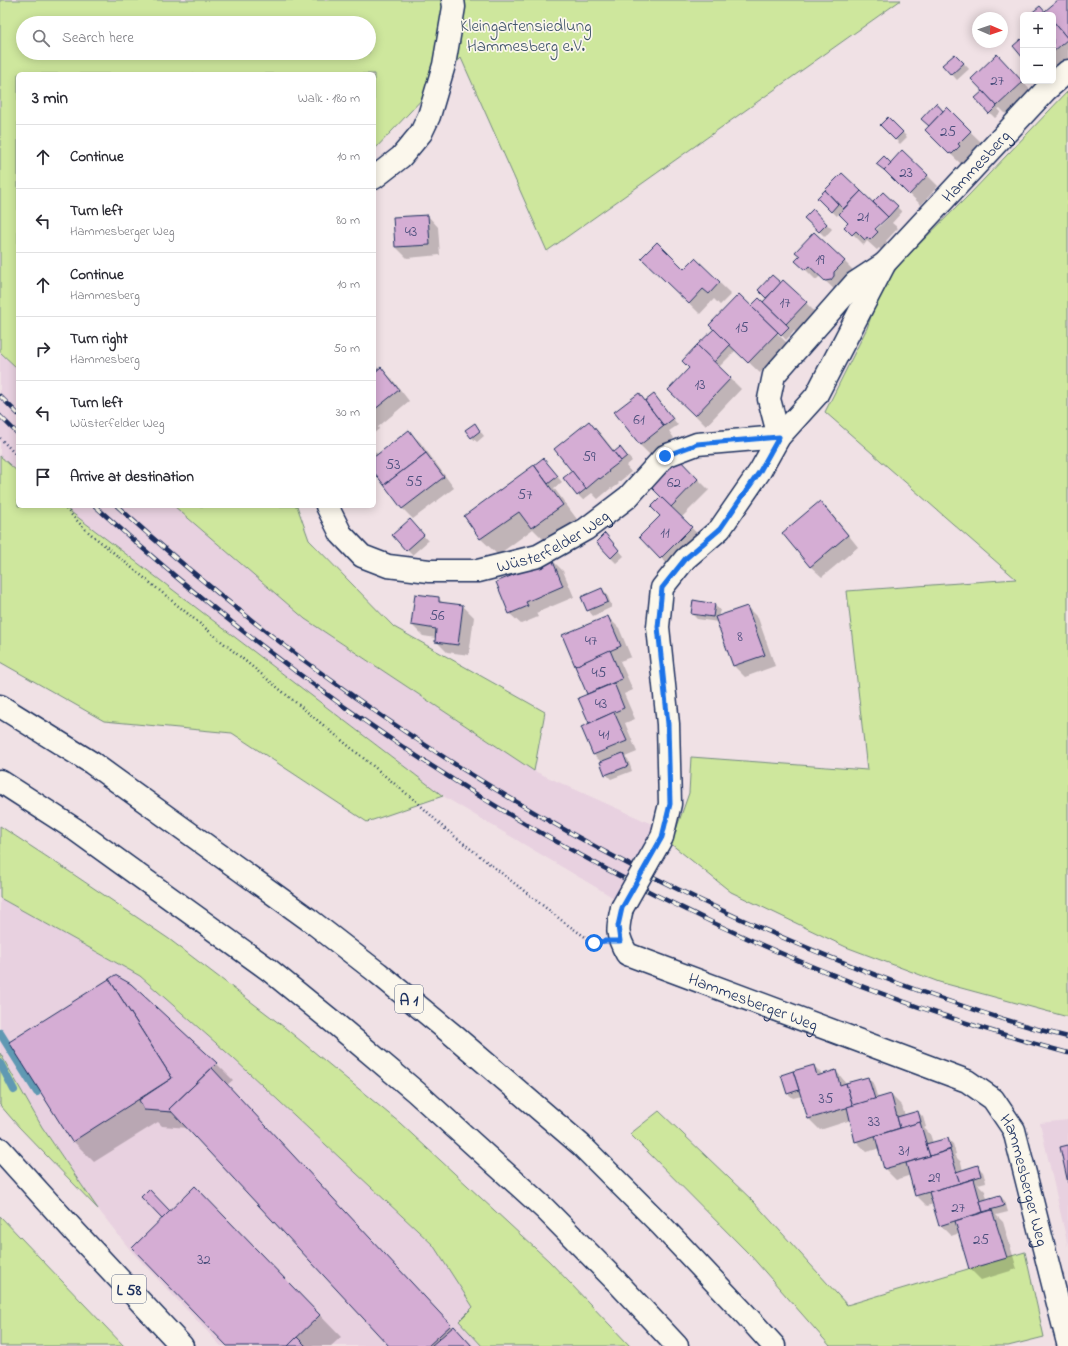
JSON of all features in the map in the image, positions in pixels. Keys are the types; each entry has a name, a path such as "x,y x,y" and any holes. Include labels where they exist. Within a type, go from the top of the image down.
{"main road":[{"path":"376,176 401,157 421,133 429,116 444,65 454,7 453,0"},
{"name":"Hammesberg","path":"779,437 769,399 774,375 855,283 886,263 1046,90 1068,71"},
{"name":"Hammesberg","path":"620,941 618,926 622,908 662,837 670,804 668,724 658,627 662,588 685,559 720,529 760,471 779,437 816,396 886,263"},
{"name":"Wüsterfelder Weg","path":"328,508 341,534 362,556 388,566 429,571 478,571 538,556 586,529 628,497 665,456 697,444 779,437"},
{"name":"A 1","path":"0,706 92,763 311,921 378,973 453,1035 581,1145 661,1225 774,1346"},
{"path":"0,781 73,828 268,969 338,1026 416,1092 545,1209 677,1346"},
{"name":"Hammesberger Weg","path":"620,941 627,954 967,1080 993,1099 1014,1130 1063,1303 1068,1343"},
{"name":"L 58","path":"0,1149 182,1346"}],"path":[{"path":"0,438 16,455"},
{"path":"65,508 86,530 418,803 444,828 565,924 594,943 620,941"}],"shaded area":[{"path":"0,352 16,367 16,470 0,456"},
{"path":"66,508 176,508 305,619 534,771 654,825 614,898 443,796"},
{"path":"0,898 140,976 233,1058 433,1245 473,1307 459,1321 482,1346 221,1346 131,1251 98,1209 42,1127 0,1053"},
{"path":"1068,1120 1068,1246 1040,1123"}],"green space":[{"name":"Kleingartensiedlung Hammesberg e.V.","path":"0,0 901,0 547,251 461,58 376,148 376,72 16,72 16,367 0,352"},
{"path":"1068,91 1068,1017 939,982 846,947 731,892 671,844 689,793 691,757 867,770 847,591 1016,579 825,412 867,328 881,288 904,259 968,196"},
{"path":"0,456 16,470 16,508 66,508 443,796 367,822 232,733 104,721 0,662"},
{"path":"176,508 298,508 309,540 394,627 545,712 534,771 305,619"},
{"path":"0,826 169,939 284,1027 400,1123 549,1261 630,1346 482,1346 459,1321 473,1307 433,1245 233,1058 140,976 0,898"},
{"path":"0,1053 42,1127 98,1209 19,1127 0,1105"},
{"path":"659,1111 753,1201 847,1305 1025,1252 1044,1337 1008,1346 830,1346 751,1256 630,1134"},
{"path":"0,1216 124,1346 0,1346"}],"building":[{"path":"1058,0 1068,0 1068,39 1056,25 1056,12 1045,11"},
{"path":"1040,6 1045,12 1033,12"},
{"path":"1056,25 1068,39 1056,49"},
{"path":"1020,40 1020,54 1013,46"},
{"path":"955,54 964,63 951,75 942,65"},
{"path":"997,54 1020,79 1021,84 997,106 971,79"},
{"path":"983,91 997,106 989,114 975,98"},
{"path":"936,103 943,111 929,126 921,119"},
{"path":"947,107 971,131 958,144 960,146 952,154 949,154 925,130"},
{"path":"888,117 903,132 895,140 880,125"},
{"path":"902,150 928,175 909,195 884,170"},
{"path":"884,156 891,163 884,170 876,164"},
{"path":"842,173 861,191 843,209 825,190"},
{"path":"825,190 838,204 831,212 817,198"},
{"path":"861,191 888,217 875,229 878,232 870,240 867,237 865,240 856,231 852,235 844,227 848,223 839,214"},
{"path":"883,192 898,206 888,217 873,202"},
{"path":"813,209 827,224 819,232 804,218"},
{"path":"428,215 430,245 395,247 393,217"},
{"path":"814,232 845,261 834,272 834,276 831,280 825,281 809,266 805,270 795,261 800,256 795,252"},
{"path":"657,242 684,269 695,258 720,282 709,294 703,289 689,304 641,258"},
{"path":"772,275 781,283 766,298 758,290"},
{"path":"783,280 807,302 786,324 763,302"},
{"path":"739,294 778,332 748,363 709,325"},
{"path":"759,298 789,327 781,335 751,306"},
{"path":"714,329 730,345 714,362 697,345"},
{"path":"697,345 731,378 695,416 668,390 689,368 682,361"},
{"path":"381,367 399,390 376,408 376,371"},
{"path":"639,393 664,426 640,445 614,412"},
{"path":"654,394 673,419 664,426 645,401"},
{"path":"589,421 621,461 586,489 554,449"},
{"path":"475,423 480,431 471,438 465,430"},
{"path":"409,430 426,453 384,485 376,475 376,455"},
{"path":"620,447 627,456 621,461 614,452"},
{"path":"426,453 444,477 402,509 384,485"},
{"path":"677,457 698,479 671,507 649,485"},
{"path":"543,458 558,476 548,484 534,465"},
{"path":"534,465 563,505 531,528 519,512 480,539 464,516"},
{"path":"572,471 586,489 577,496 563,478"},
{"path":"661,497 692,527 660,559 639,537 660,516 651,507"},
{"path":"820,501 848,535 810,567 782,533"},
{"path":"410,519 424,535 406,551 392,535"},
{"path":"605,533 619,550 611,558 596,542"},
{"path":"552,559 563,586 526,602 528,606 509,614 496,582"},
{"path":"602,588 608,602 587,611 581,597"},
{"path":"415,594 439,597 439,602 463,605 458,645 435,642 436,629 411,625"},
{"path":"693,600 715,604 713,617 691,614"},
{"path":"747,606 765,655 733,666 715,617"},
{"path":"608,616 621,646 575,666 562,635"},
{"path":"610,650 622,679 587,694 575,666"},
{"path":"614,683 624,708 589,723 578,698"},
{"path":"614,712 627,741 593,755 581,727"},
{"path":"623,753 628,766 605,775 600,762"},
{"path":"115,975 131,984 217,1063 169,1109 172,1112 144,1110 139,1100 172,1078 109,979"},
{"path":"109,979 172,1078 72,1142 9,1042"},
{"path":"814,1065 817,1076 836,1070 840,1085 846,1083 853,1106 808,1119 793,1071"},
{"path":"212,1068 451,1325 428,1346 389,1346 169,1109"},
{"path":"793,1071 799,1090 787,1094 781,1075"},
{"path":"868,1077 875,1099 853,1106 846,1083"},
{"path":"891,1094 900,1128 855,1142 847,1107"},
{"path":"918,1111 921,1122 900,1128 897,1117"},
{"path":"920,1122 930,1156 884,1169 875,1136"},
{"path":"948,1138 951,1149 930,1156 926,1144"},
{"path":"1068,1145 1068,1183 1060,1147"},
{"path":"950,1150 960,1183 915,1196 906,1163"},
{"path":"978,1165 981,1176 960,1183 956,1172"},
{"path":"974,1179 983,1212 939,1226 929,1192"},
{"path":"195,1186 320,1315 288,1346 227,1346 132,1248"},
{"path":"149,1189 170,1211 162,1219 141,1197"},
{"path":"1000,1195 1004,1206 983,1212 980,1201"},
{"path":"992,1210 1007,1258 969,1269 955,1221"},
{"path":"454,1326 472,1346 431,1346"},
{"path":"297,1337 306,1346 288,1346"}],"waterway":[{"path":"0,1033 37,1092"},
{"path":"0,1063 14,1090"}],"railway":[{"path":"0,396 16,412"},
{"path":"0,416 16,432"},
{"path":"97,508 201,598 313,684 429,764 549,838 674,904 802,962 933,1012 1068,1053"},
{"path":"119,508 204,581 294,653 388,720 485,783 585,841 688,894 793,942 941,999 1047,1032 1068,1037"}],"route":[{"path":"594,943 620,941 618,926 622,908 662,837 670,804 668,724 658,627 662,588 685,559 720,529 760,471 779,437 697,444 665,456"}]}
